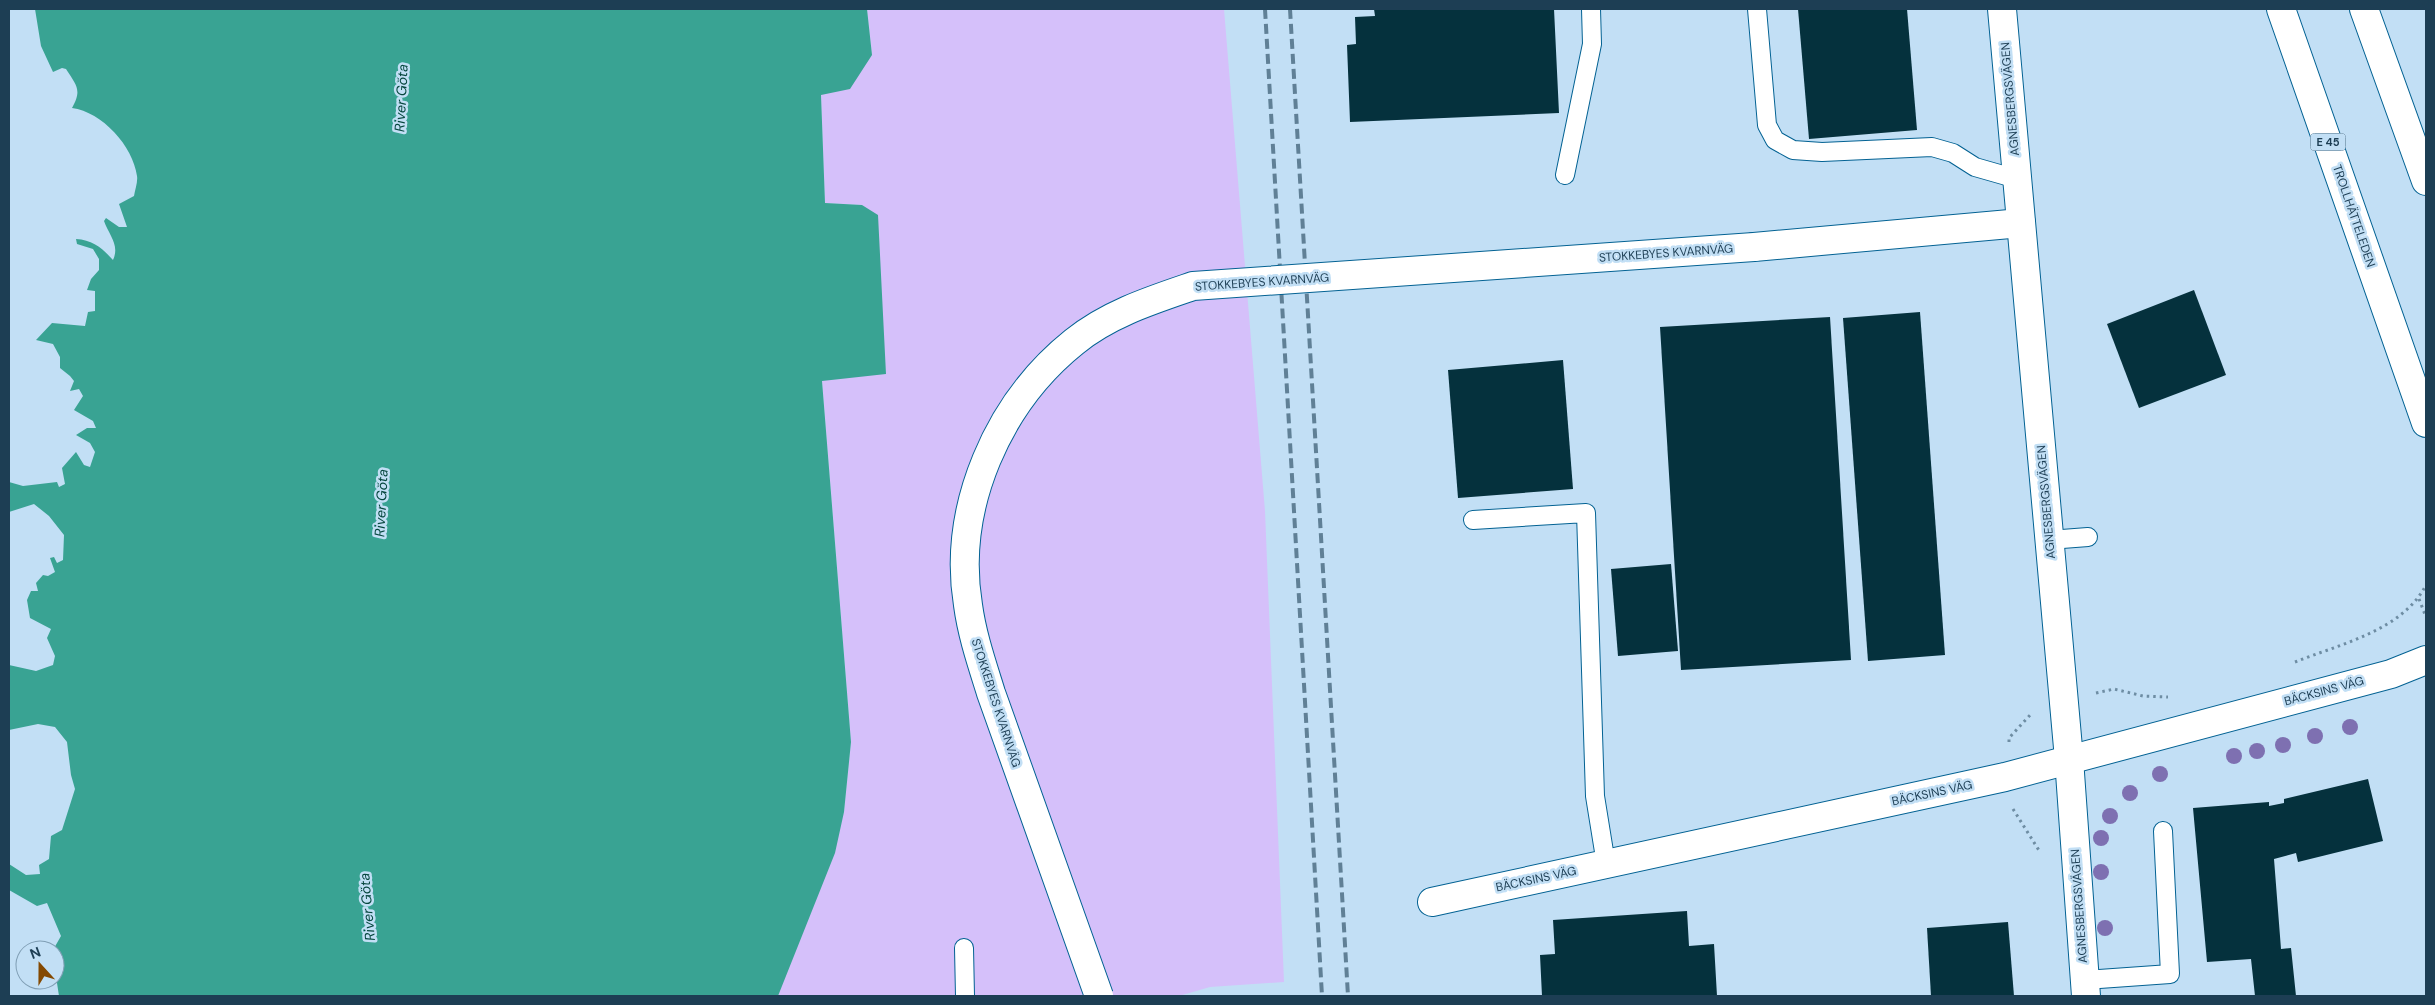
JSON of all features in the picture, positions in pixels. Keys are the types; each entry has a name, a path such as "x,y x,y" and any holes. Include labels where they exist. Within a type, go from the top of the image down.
{"main road":[{"name":"AGNESBERGSVÄGEN","path":"2002,9 2069,759 2085,988"},
{"name":"TROLLHÄTTELEDEN","path":"2281,9 2426,423"},
{"path":"2364,9 2426,181"},
{"name":"STOKKEBYES KVARNVÄG","path":"1099,996 991,693 975,642 967,603 966,562 970,509 984,463 1007,420 1036,378 1074,342 1115,316 1151,300 1193,286 1754,247 2021,223"},
{"name":"BÄCKSINS VÄG","path":"1432,902 1992,780 2390,674 2426,660"}],"lane":[{"path":"1566,175 1592,44 1591,9"},
{"path":"1757,9 1767,126 1776,140 1793,150 1822,152 1932,147 1953,153 1975,167 2017,179"},
{"path":"1473,520 1586,513 1595,796 1606,864"},
{"path":"2049,540 2088,537"},
{"path":"2085,988 2170,974 2163,831"},
{"path":"964,948 965,996"}],"path":[{"path":"2419,599 2426,617"}],"shaded area":[{"path":"867,9 1224,9 1265,511 1284,982 1210,987 1179,996 778,996 844,812 851,742 822,380 886,373 862,205 825,203 821,94 872,55"}],"water":[{"name":"River Göta","path":"35,9 867,9 872,55 850,89 821,95 825,203 862,205 878,215 886,374 822,381 851,742 844,812 835,853 778,996 59,996 58,990 65,990 65,940 59,940 61,936 47,903 37,906 9,890 9,864 26,875 40,874 39,865 49,859 51,836 62,830 75,789 71,775 67,742 55,727 38,724 9,730 9,665 36,671 53,665 55,656 47,638 51,629 30,618 27,600 31,591 38,591 36,583 43,575 48,576 55,572 50,558 54,557 57,563 63,560 64,535 49,516 34,504 9,512 9,482 23,486 57,482 59,487 65,484 62,468 76,452 84,465 90,467 95,452 90,443 76,435 87,428 96,428 93,421 74,410 83,396 79,389 70,391 74,381 60,368 60,357 53,344 36,340 52,323 85,326 88,312 95,311 95,291 87,290 91,279 99,270 99,259 93,249 77,244 76,239 97,245 113,260 115,245 104,221 106,218 119,227 127,227 119,204 134,196 137,178 129,153 123,142 114,132 94,116 72,108 77,97 75,84 66,69 62,68 53,72 41,46"}],"building":[{"path":"1374,9 1554,9 1559,113 1350,122 1347,45 1356,44 1355,17 1375,16"},
{"path":"1798,9 1907,9 1917,130 1809,139"},
{"path":"2194,290 2226,375 2139,408 2107,324"},
{"path":"1920,312 1945,655 1868,661 1843,318"},
{"path":"1830,317 1851,660 1681,670 1660,327"},
{"path":"1563,360 1573,489 1458,498 1448,370"},
{"path":"1671,564 1678,651 1618,656 1611,569"},
{"path":"2368,779 2383,841 2298,862 2296,853 2274,859 2281,949 2291,948 2296,996 2255,996 2251,959 2207,962 2193,808 2269,802 2269,806 2284,803 2284,799"},
{"path":"1687,911 1689,946 1714,944 1717,996 1542,996 1540,955 1555,954 1553,920"},
{"path":"2008,922 2014,996 1931,996 1927,928"}],"railway":[{"path":"1265,9 1322,996"},
{"path":"1290,9 1348,996"}]}
